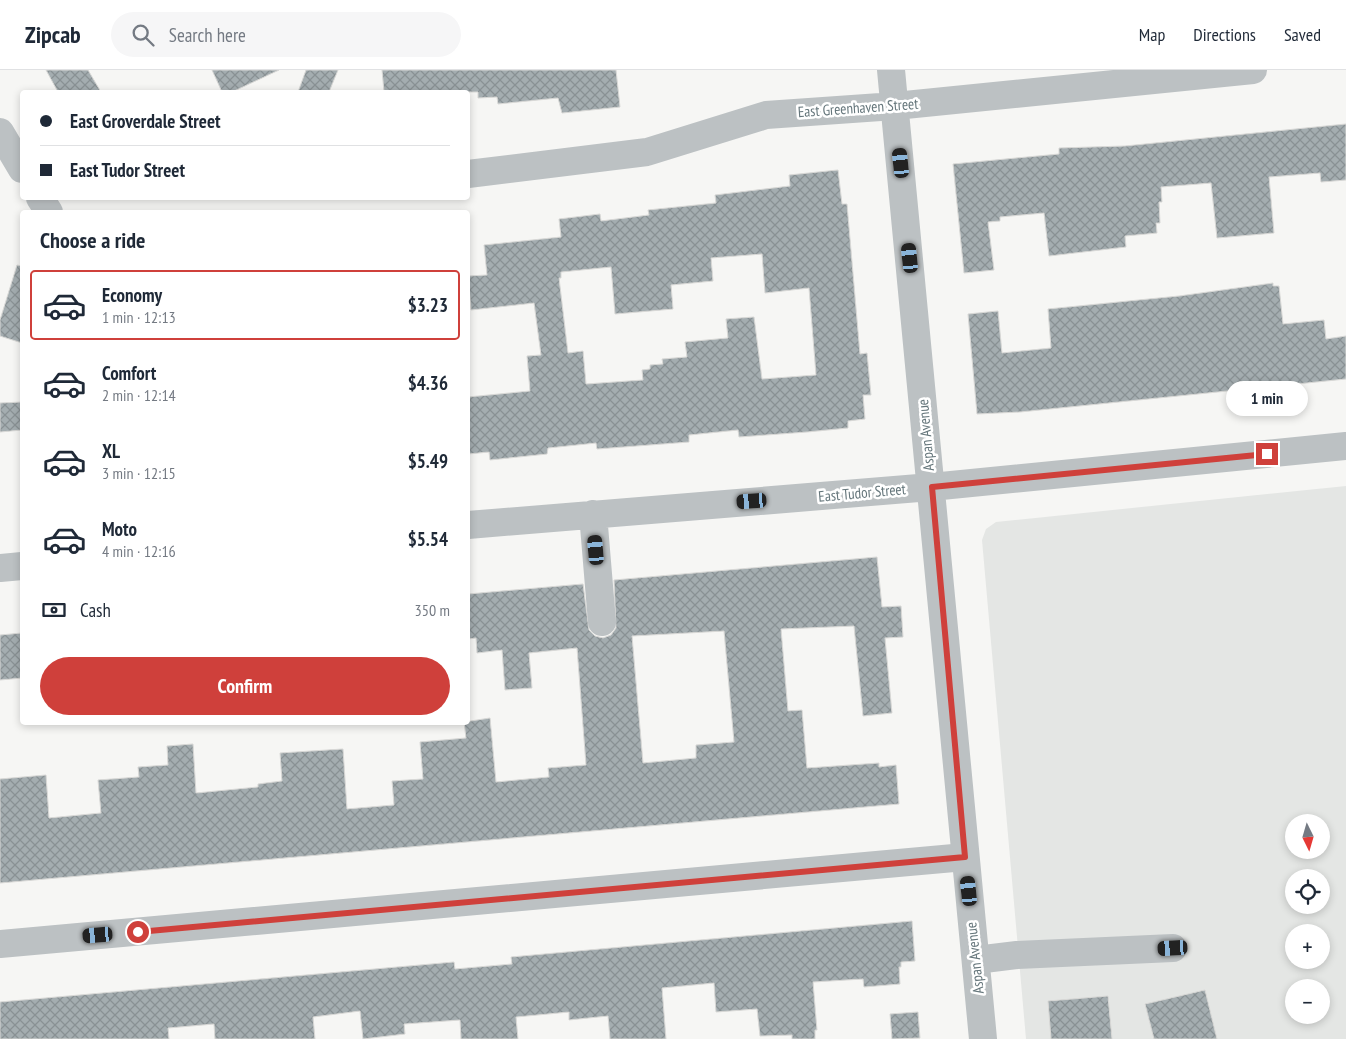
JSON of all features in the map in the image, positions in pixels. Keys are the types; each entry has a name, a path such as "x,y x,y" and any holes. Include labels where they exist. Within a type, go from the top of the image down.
{"street":[{"name":"Aspan Avenue","path":"891,70 983,1039"},
{"name":"East Greenhaven Street","path":"470,174 646,152 766,115 895,106 1253,70"},
{"path":"0,132 20,166"},
{"name":"East Tudor Street","path":"470,525 932,487 1346,446"},
{"path":"593,514 602,622"},
{"path":"0,568 20,566"},
{"path":"0,944 965,857"},
{"path":"976,960 1017,955 1173,948"}],"shaded area":[{"path":"1346,486 1346,1039 1026,1039 982,540 986,529 996,522"}],"building":[{"path":"46,70 88,70 100,90 57,90"},
{"path":"212,70 279,70 236,90 221,90"},
{"path":"306,70 338,70 330,90 299,90"},
{"path":"382,70 616,70 620,107 562,113 558,98 498,104 497,97 478,98 478,92 470,92 470,90 384,90"},
{"path":"1346,124 1346,180 1321,182 1320,173 1269,177 1274,233 1217,238 1211,183 1161,187 1162,202 1159,202 1160,223 1156,223 1157,233 1125,236 1126,247 1049,256 1044,213 1000,217 1000,221 988,222 994,270 964,273 953,164 1059,154 1059,148 1125,146"},
{"path":"838,170 842,204 847,204 860,354 867,353 871,395 863,395 865,419 848,421 848,428 739,437 738,430 689,435 689,442 597,449 596,443 548,448 547,454 490,460 489,452 470,454 470,397 530,391 527,356 541,355 534,303 471,310 470,276 487,275 484,245 561,237 559,219 600,214 601,221 649,215 648,210 716,203 715,195 790,186 789,175","holes":["762,254 765,293 809,288 816,375 762,379 754,317 726,319 728,338 685,342 687,357 662,359 663,364 650,365 650,369 642,370 643,380 586,384 583,351 568,353 559,278 561,278 561,272 611,267 615,314 673,309 671,285 713,281 711,258"]},
{"path":"17,265 20,266 20,342 0,336 0,320"},
{"path":"1273,283 1273,286 1279,286 1283,324 1324,320 1326,339 1346,336 1346,379 1020,412 977,414 968,314 998,311 1002,353 1051,348 1048,309 1179,296"},
{"path":"20,402 20,430 0,432 0,403"},
{"path":"877,557 882,607 901,606 903,637 885,638 892,713 863,716 854,626 781,629 788,711 802,710 807,768 879,763 879,767 896,765 899,804 0,883 0,779 46,775 49,818 101,813 98,780 139,777 138,767 168,765 167,746 193,744 196,793 258,787 258,784 282,781 280,753 343,749 347,809 394,805 392,781 423,779 420,742 466,738 464,725 470,725 470,721 490,718 496,782 549,777 548,768 586,765 577,648 529,653 532,688 505,690 502,650 477,653 476,638 470,639 470,594 583,584 589,630 595,636 603,638 611,635 616,628 614,580","holes":["724,631 734,742 696,745 696,758 643,763 632,636"]},
{"path":"20,633 20,678 0,680 0,635"},
{"path":"912,921 915,961 901,962 901,967 899,967 900,984 864,987 863,979 813,982 817,1030 815,1030 815,1039 792,1039 792,1035 760,1036 757,1009 716,1012 714,983 662,988 666,1039 610,1039 608,1016 569,1020 569,1012 516,1017 518,1039 461,1039 460,1020 404,1024 405,1034 363,1039 360,1011 313,1017 315,1039 215,1039 214,1024 168,1028 169,1039 0,1039 0,1002 454,962 455,969 512,964 511,957"},
{"path":"1205,990 1217,1039 1154,1039 1145,1004"},
{"path":"1108,996 1112,1039 1051,1039 1048,1001"},
{"path":"918,1012 920,1038 892,1039 890,1014"}],"route":[{"path":"138,932 965,857 932,487 1267,454"}]}
